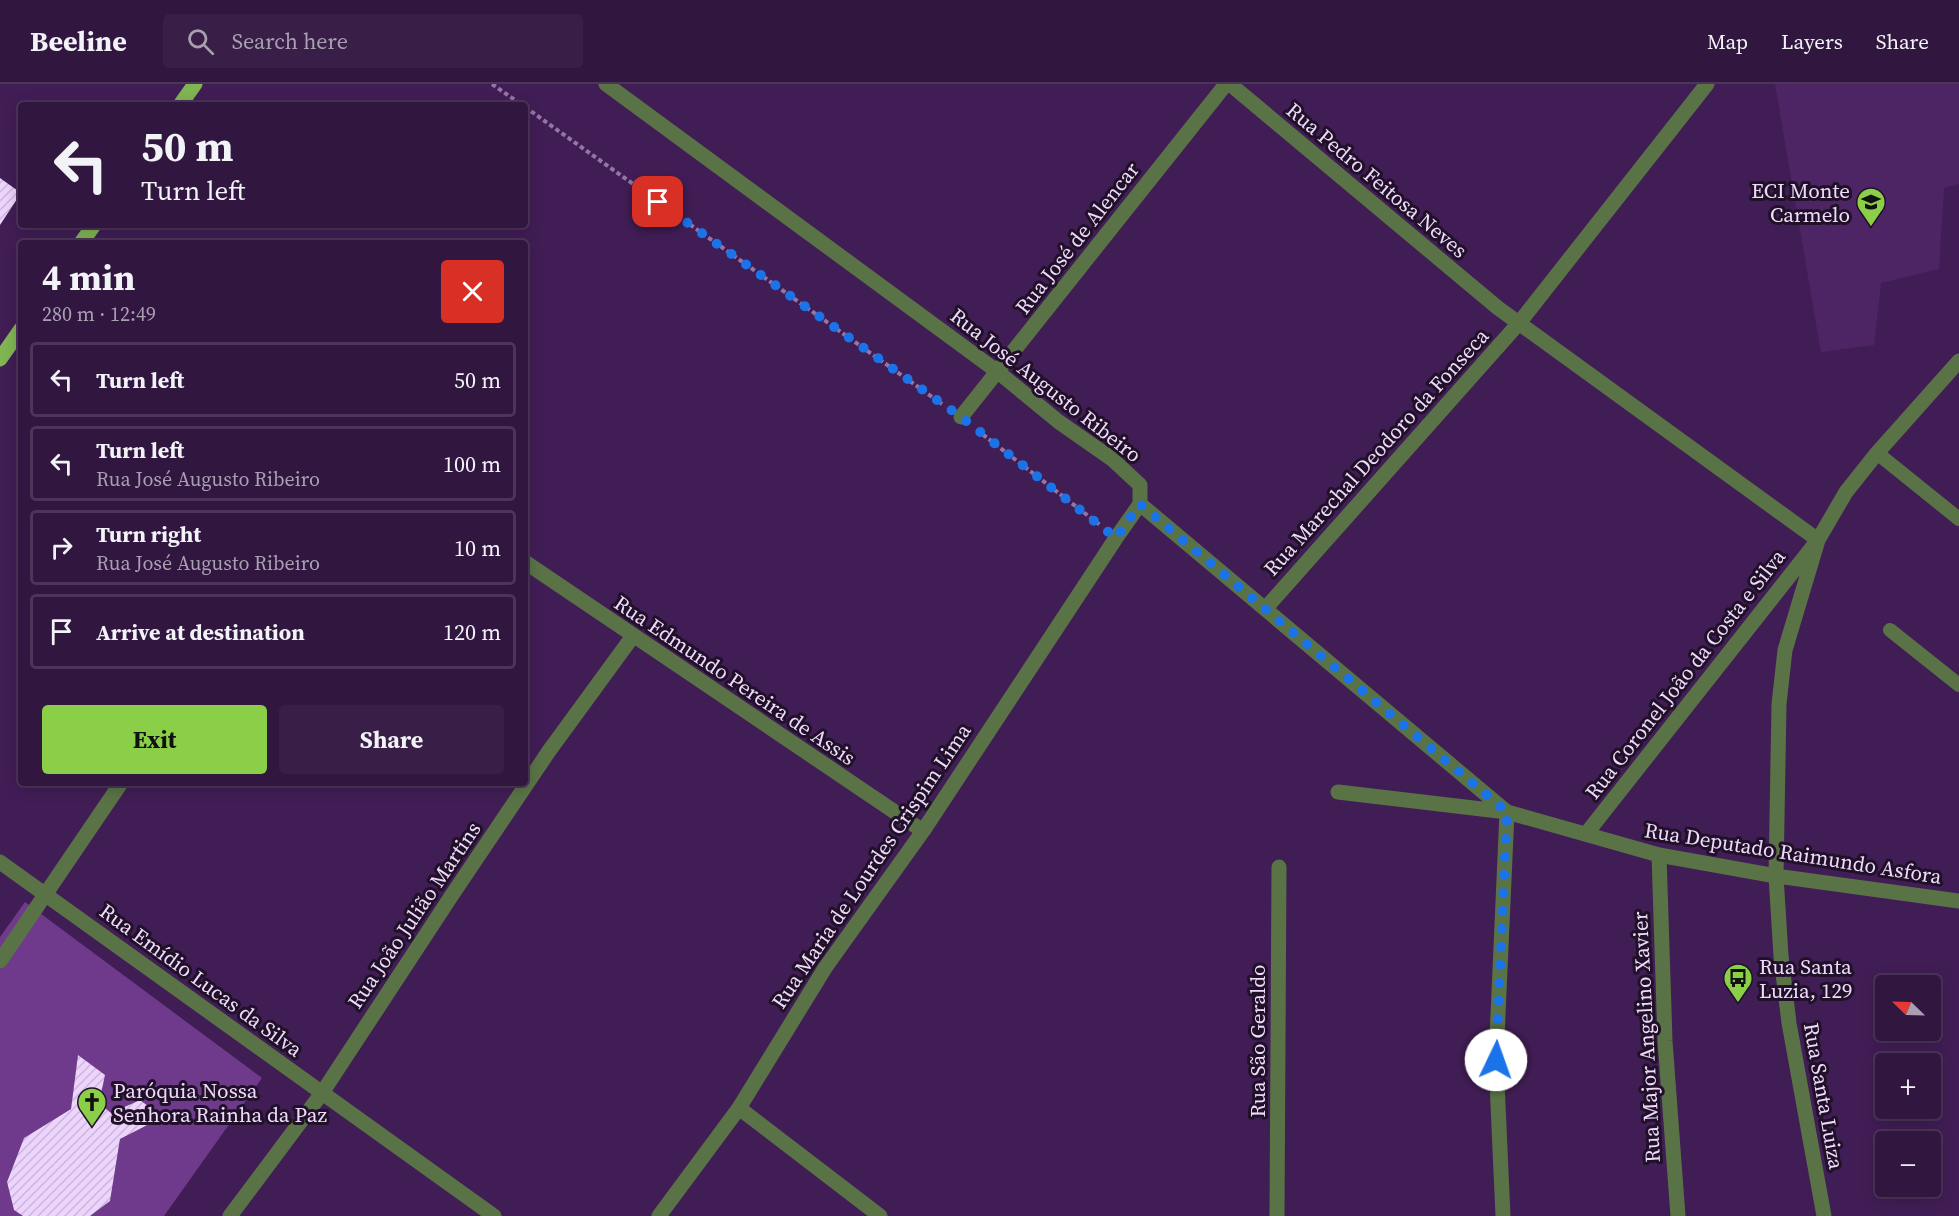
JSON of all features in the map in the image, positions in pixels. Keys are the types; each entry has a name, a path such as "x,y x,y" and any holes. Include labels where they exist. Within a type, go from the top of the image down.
{"main road":[{"path":"182,102 195,84"},
{"path":"0,359 18,333"}],"street":[{"name":"Rua José Augusto Ribeiro","path":"606,84 998,372 1059,422 1112,459 1140,485 1140,504"},
{"name":"Rua José de Alencar","path":"961,417 1228,84"},
{"name":"Rua Pedro Feitosa Neves","path":"1228,84 1497,308"},
{"path":"1519,323 1707,84"},
{"name":"Rua Marechal Deodoro da Fonseca","path":"1497,308 1818,540"},
{"name":"Rua Marechal Deodoro da Fonseca","path":"1266,609 1519,323"},
{"path":"1818,540 1846,492 1877,453 1957,368"},
{"path":"1116,538 1140,504 1507,812 1496,1060 1503,1216"},
{"name":"Rua Maria de Lourdes Crispim Lima","path":"659,1216 739,1108 825,968 923,831 1116,538"},
{"name":"Rua Coronel João da Costa e Silva","path":"1586,834 1818,540"},
{"name":"Rua Santa Luiza","path":"1818,540 1785,650 1779,704 1776,876 1781,956 1789,1023 1824,1216"},
{"name":"Rua Edmundo Pereira de Assis","path":"528,564 923,831"},
{"name":"Rua João Julião Martins","path":"528,782 633,636"},
{"path":"0,961 119,786"},
{"name":"Rua João Julião Martins","path":"230,1216 322,1094 525,786"},
{"name":"Rua Deputado Raimundo Asfora","path":"1338,792 1507,812 1659,855 1776,876 1959,901"},
{"name":"Rua Major Angelino Xavier","path":"1659,855 1665,1041 1678,1216"},
{"name":"Rua Emídio Lucas da Silva","path":"0,862 494,1216"},
{"name":"Rua São Geraldo","path":"1277,1216 1278,867"},
{"path":"739,1108 880,1216"}],"lane":[{"path":"1877,453 1959,519"},
{"path":"1890,630 1959,685"}],"path":[{"path":"492,84 517,102"},
{"path":"528,110 961,417 1116,538"}],"shaded area":[{"name":"ECI Monte Carmelo","path":"1775,84 1959,84 1959,184 1944,188 1939,269 1881,283 1874,345 1821,352"},
{"path":"25,902 262,1078 164,1216 90,1216 110,1201 120,1139 163,1116 140,1100 111,1113 99,1103 78,1056 71,1109 24,1138 7,1182 14,1210 23,1216 0,1216 0,937"}],"building":[{"path":"0,178 18,191 18,198 0,225"},
{"name":"Paróquia Nossa Senhora Rainha da Paz","path":"78,1055 105,1075 99,1103 111,1113 140,1100 163,1117 120,1139 110,1201 90,1216 23,1216 14,1210 7,1182 24,1138 71,1109"}],"place":[{"name":"ECI Monte Carmelo","path":"1871,228"},
{"name":"Rua Santa Luzia, 129","path":"1738,1004"},
{"name":"Paróquia Nossa Senhora Rainha da Paz","path":"92,1128"}],"route":[{"path":"658,202 961,417 1116,538 1140,504 1507,812 1496,1060"}]}
